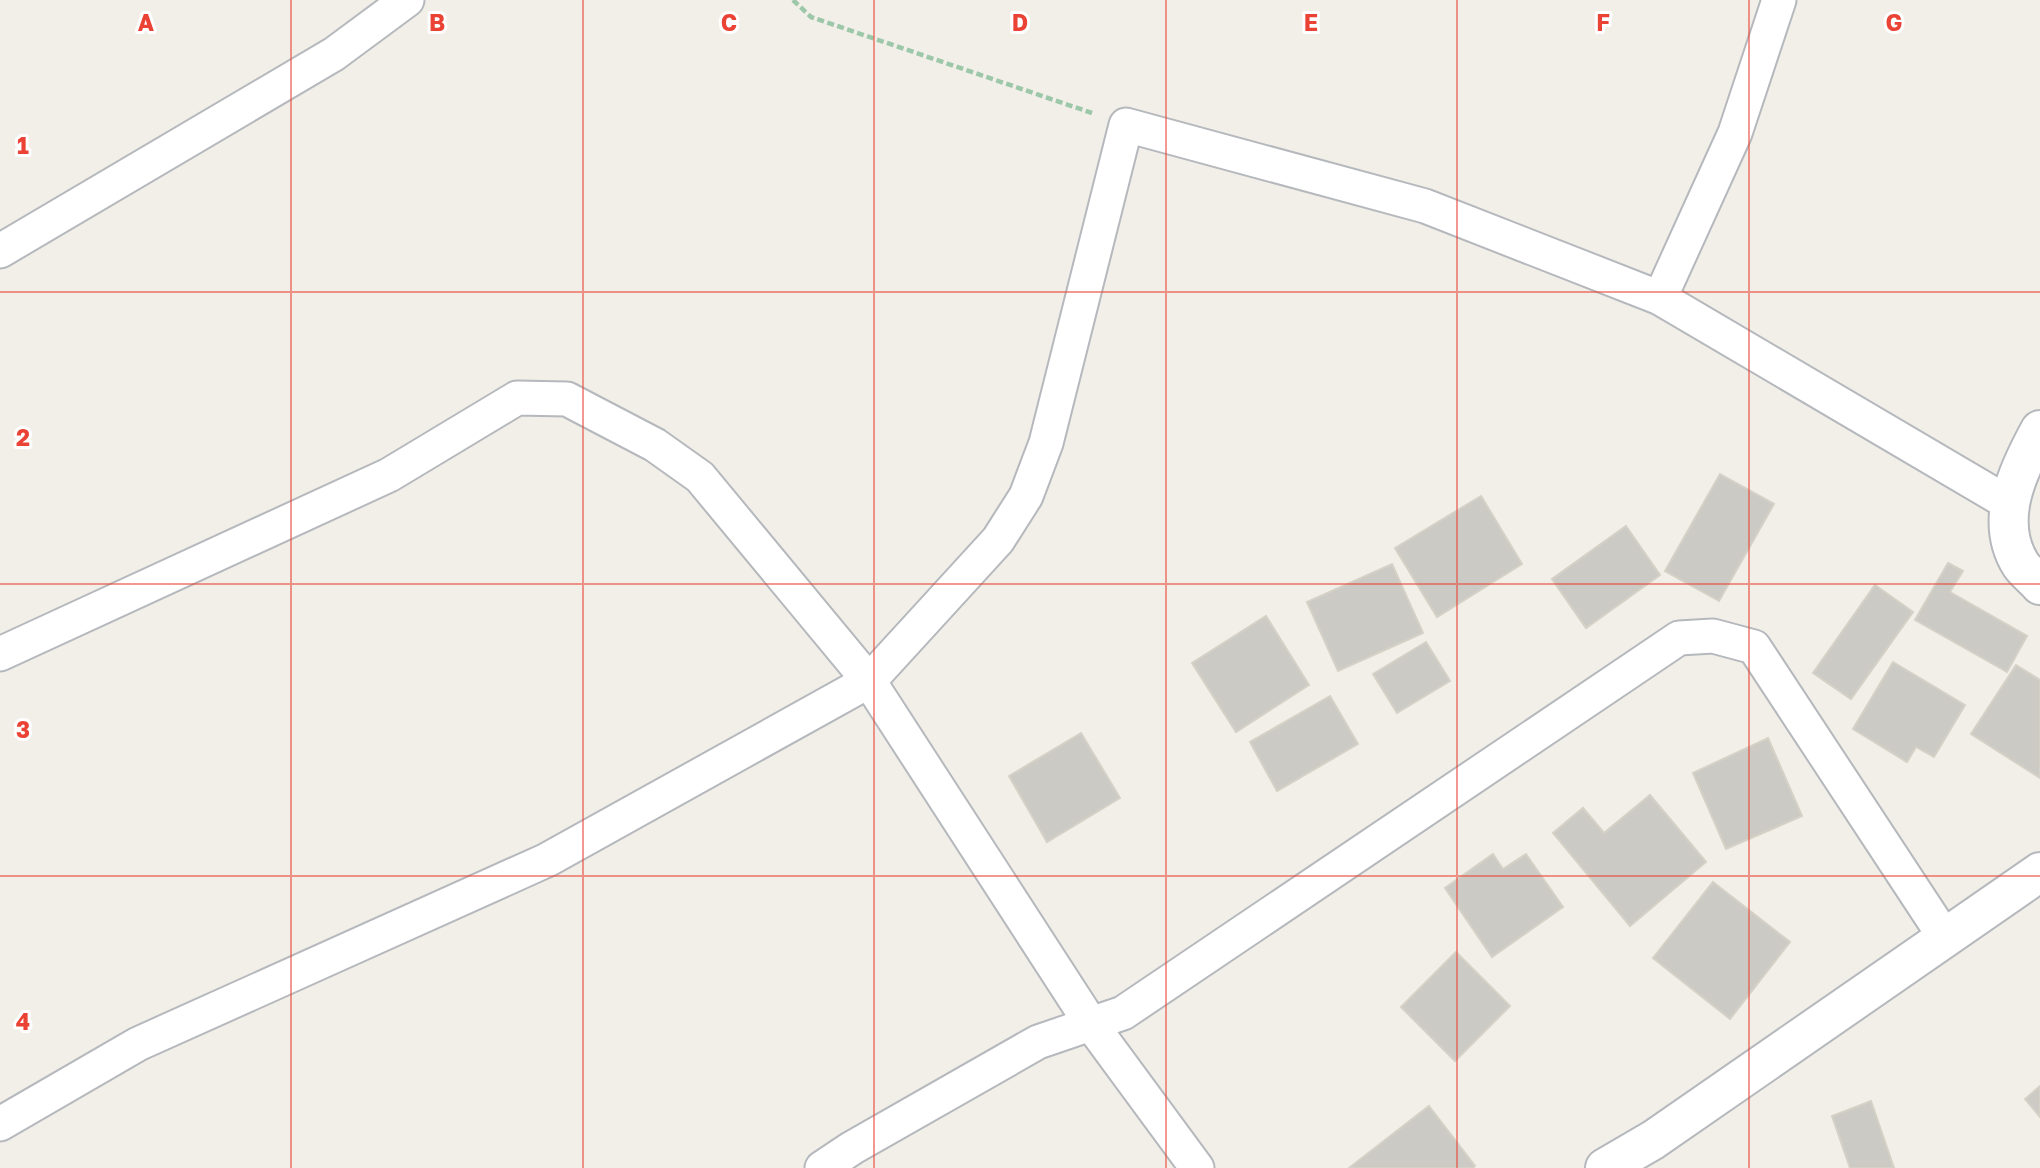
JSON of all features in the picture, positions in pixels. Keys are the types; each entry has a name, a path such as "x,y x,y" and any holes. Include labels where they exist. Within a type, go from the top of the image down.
{"street":[{"path":"0,251 334,54 407,0"},
{"path":"1660,298 1735,133 1779,0"},
{"path":"0,1124 138,1044 547,860 869,681 998,540 1026,496 1046,443 1126,125 1425,206 1660,298 2010,503"},
{"path":"0,654 388,475 517,398 567,399 655,445 700,477 869,681 1091,1024 1197,1168"},
{"path":"2040,430 2024,460 2010,503 2008,526 2012,546 2022,566 2040,585"},
{"path":"822,1168 852,1148 1038,1042 1123,1013 1679,638 1713,636 1754,647 1945,939"},
{"path":"1605,1168 1653,1140 2040,872"}],"path":[{"path":"793,0 811,17 1126,125"}],"building":[{"path":"1720,474 1774,504 1719,601 1665,571"},
{"path":"1481,496 1522,564 1437,617 1395,548"},
{"path":"1626,526 1660,575 1586,628 1552,579"},
{"path":"1948,563 1963,571 1950,592 2027,636 2007,672 1915,620"},
{"path":"1392,564 1423,633 1338,671 1307,602"},
{"path":"1875,585 1913,612 1851,699 1813,673"},
{"path":"1266,616 1309,685 1236,732 1192,663"},
{"path":"1426,642 1450,681 1397,713 1373,674"},
{"path":"1893,662 1965,705 1934,757 1916,747 1907,762 1853,729"},
{"path":"2016,665 2040,680 2040,778 1971,734"},
{"path":"1330,696 1358,744 1277,791 1250,742"},
{"path":"1081,733 1120,798 1047,842 1009,776"},
{"path":"1768,738 1802,816 1726,849 1693,773"},
{"path":"1650,795 1706,862 1630,926 1553,833 1583,808 1604,833"},
{"path":"1493,854 1503,869 1526,854 1563,907 1492,957 1445,888"},
{"path":"1713,882 1790,942 1730,1019 1653,958"},
{"path":"1456,952 1510,1006 1455,1061 1401,1007"},
{"path":"2040,1086 2040,1117 2025,1099"},
{"path":"1871,1101 1894,1168 1850,1168 1832,1116"},
{"path":"1429,1106 1475,1166 1473,1168 1349,1168"}]}
